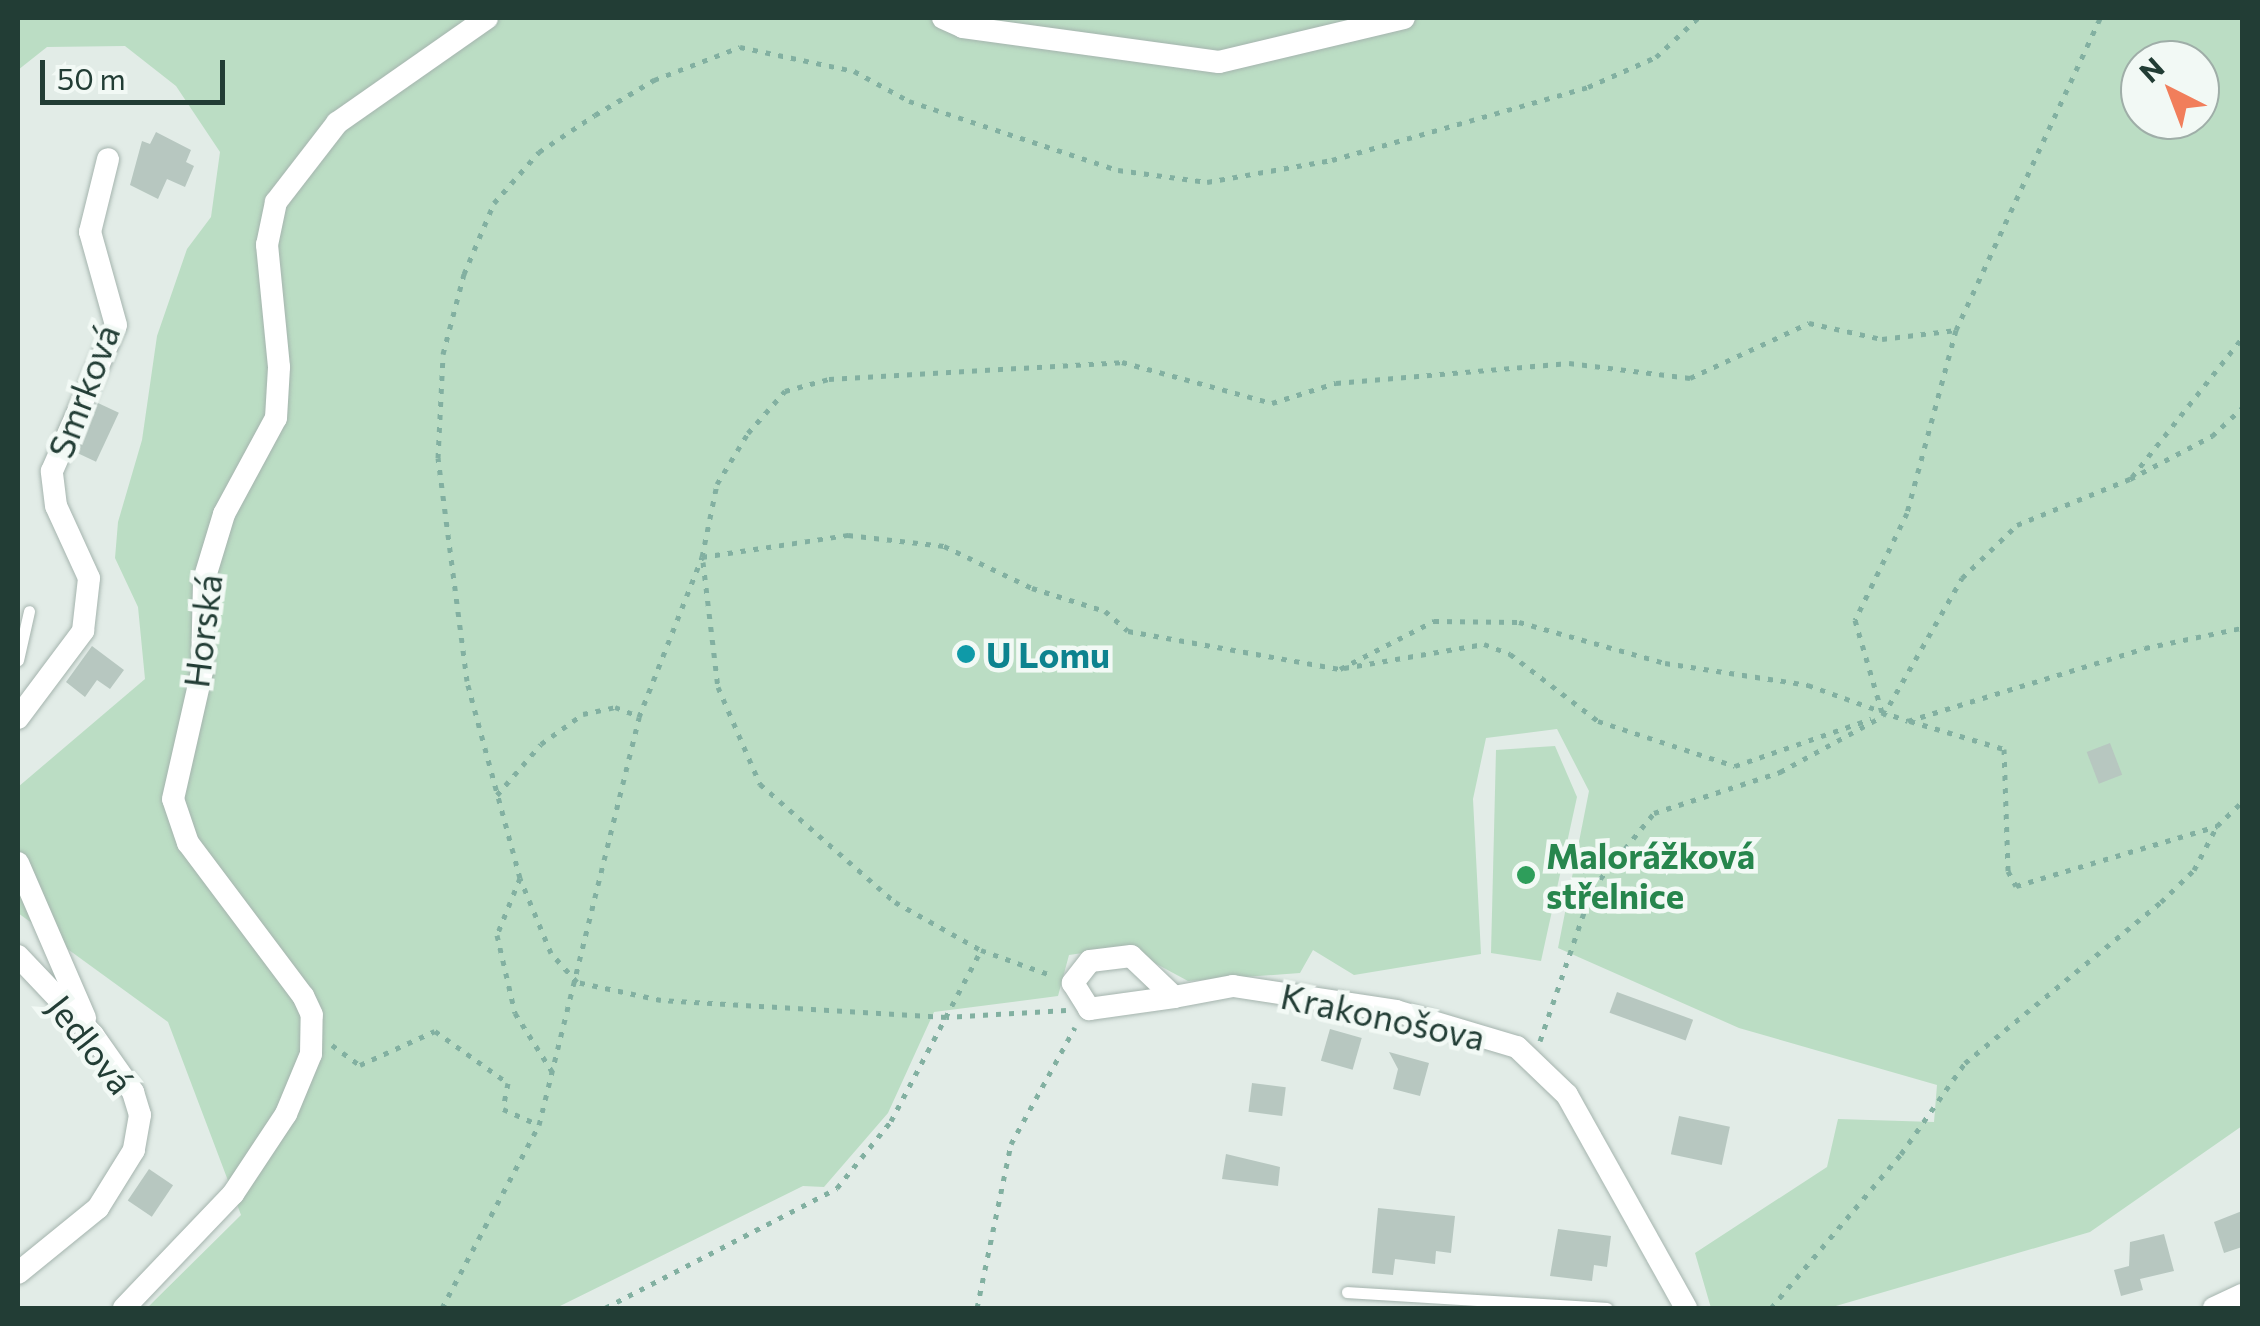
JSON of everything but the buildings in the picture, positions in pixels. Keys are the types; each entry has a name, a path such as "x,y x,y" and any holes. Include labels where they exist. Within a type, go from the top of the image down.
{"street":[{"name":"Horská","path":"314,1032 303,996 178,822 172,782 202,671 204,580 224,514 276,418 279,368 267,245 276,202 337,124 487,18"},
{"path":"943,18 964,26 1219,62 1404,18"},
{"name":"Smrková","path":"18,718 83,631 89,578 56,506 52,471 116,324 90,232 108,159"},
{"path":"18,863 93,1034"},
{"name":"Jedlová","path":"18,956 93,1034 133,1092 140,1115 134,1150 98,1208 18,1273"},
{"path":"1089,1008 1073,982 1090,961 1131,956 1174,997"},
{"name":"Krakonošova","path":"1089,1008 1234,986 1396,1012 1476,1031 1534,1058 1567,1094 1686,1308"},
{"path":"124,1308 210,1221 262,1152 306,1076 314,1032"},
{"path":"2214,1308 2242,1295"}],"lane":[{"path":"18,660 29,611"},
{"path":"1348,1292 1607,1308"}],"path":[{"path":"1089,1008 946,1017 661,1000 577,982 551,953 520,878 496,795 450,582 438,458 442,354 464,274 494,203 539,152 595,115 654,80 740,47 854,71 909,101 1118,170 1207,182 1332,160 1588,87 1656,57 1698,18"},
{"path":"1883,716 1856,620 1908,512 1956,330 2100,18"},
{"path":"442,1308 539,1125 639,716 702,557 718,484 748,433 785,391 829,378 1122,362 1272,403 1336,383 1568,363 1690,378 1809,324 1882,338 1956,330"},
{"path":"2130,479 2242,338"},
{"path":"1534,1058 1592,889 1654,813 1780,772 1883,716 1962,578 2016,525 2130,479 2212,436 2242,408"},
{"path":"702,557 848,535 944,546 1032,588 1105,612 1128,631 1340,668 1484,644 1510,654 1598,720 1735,766 1883,716"},
{"path":"702,557 718,687 760,784 895,902 980,950 1073,982"},
{"path":"1340,668 1434,620 1519,622 1665,663 1808,685 1883,716 2004,749 2008,871 2016,886 2217,826"},
{"path":"1908,721 2145,648 2242,628"},
{"path":"496,795 541,744 584,714 615,706 639,716"},
{"path":"1772,1308 1877,1185 1964,1064 2162,902 2194,870 2217,826 2242,802"},
{"path":"520,878 497,936 516,1013 554,1076"},
{"path":"606,1308 837,1188 891,1121 980,950"},
{"path":"977,1308 1010,1144 1049,1065 1089,1008"},
{"path":"314,1032 360,1065 436,1031 508,1083 503,1109 539,1125"}],"green space":[{"path":"18,18 2242,18 2242,1126 2090,1232 1829,1308 1711,1308 1695,1253 1827,1167 1838,1119 1934,1122 1937,1085 1739,1028 1558,948 1589,791 1557,729 1486,738 1473,799 1481,954 1354,975 1313,950 1300,973 1188,981 1125,947 1069,955 1058,996 934,1012 888,1113 824,1187 803,1186 556,1308 147,1308 241,1215 168,1022 18,913 18,787 145,679 138,607 115,558 118,522 142,440 157,336 187,249 211,217 220,152 176,86 125,46 47,47 18,70"},
{"name":"Malorážková střelnice","path":"1555,746 1577,797 1541,961 1491,953 1496,750"}],"place":[{"name":"U Lomu","path":"966,654"},
{"name":"Malorážková střelnice","path":"1526,875"}]}
